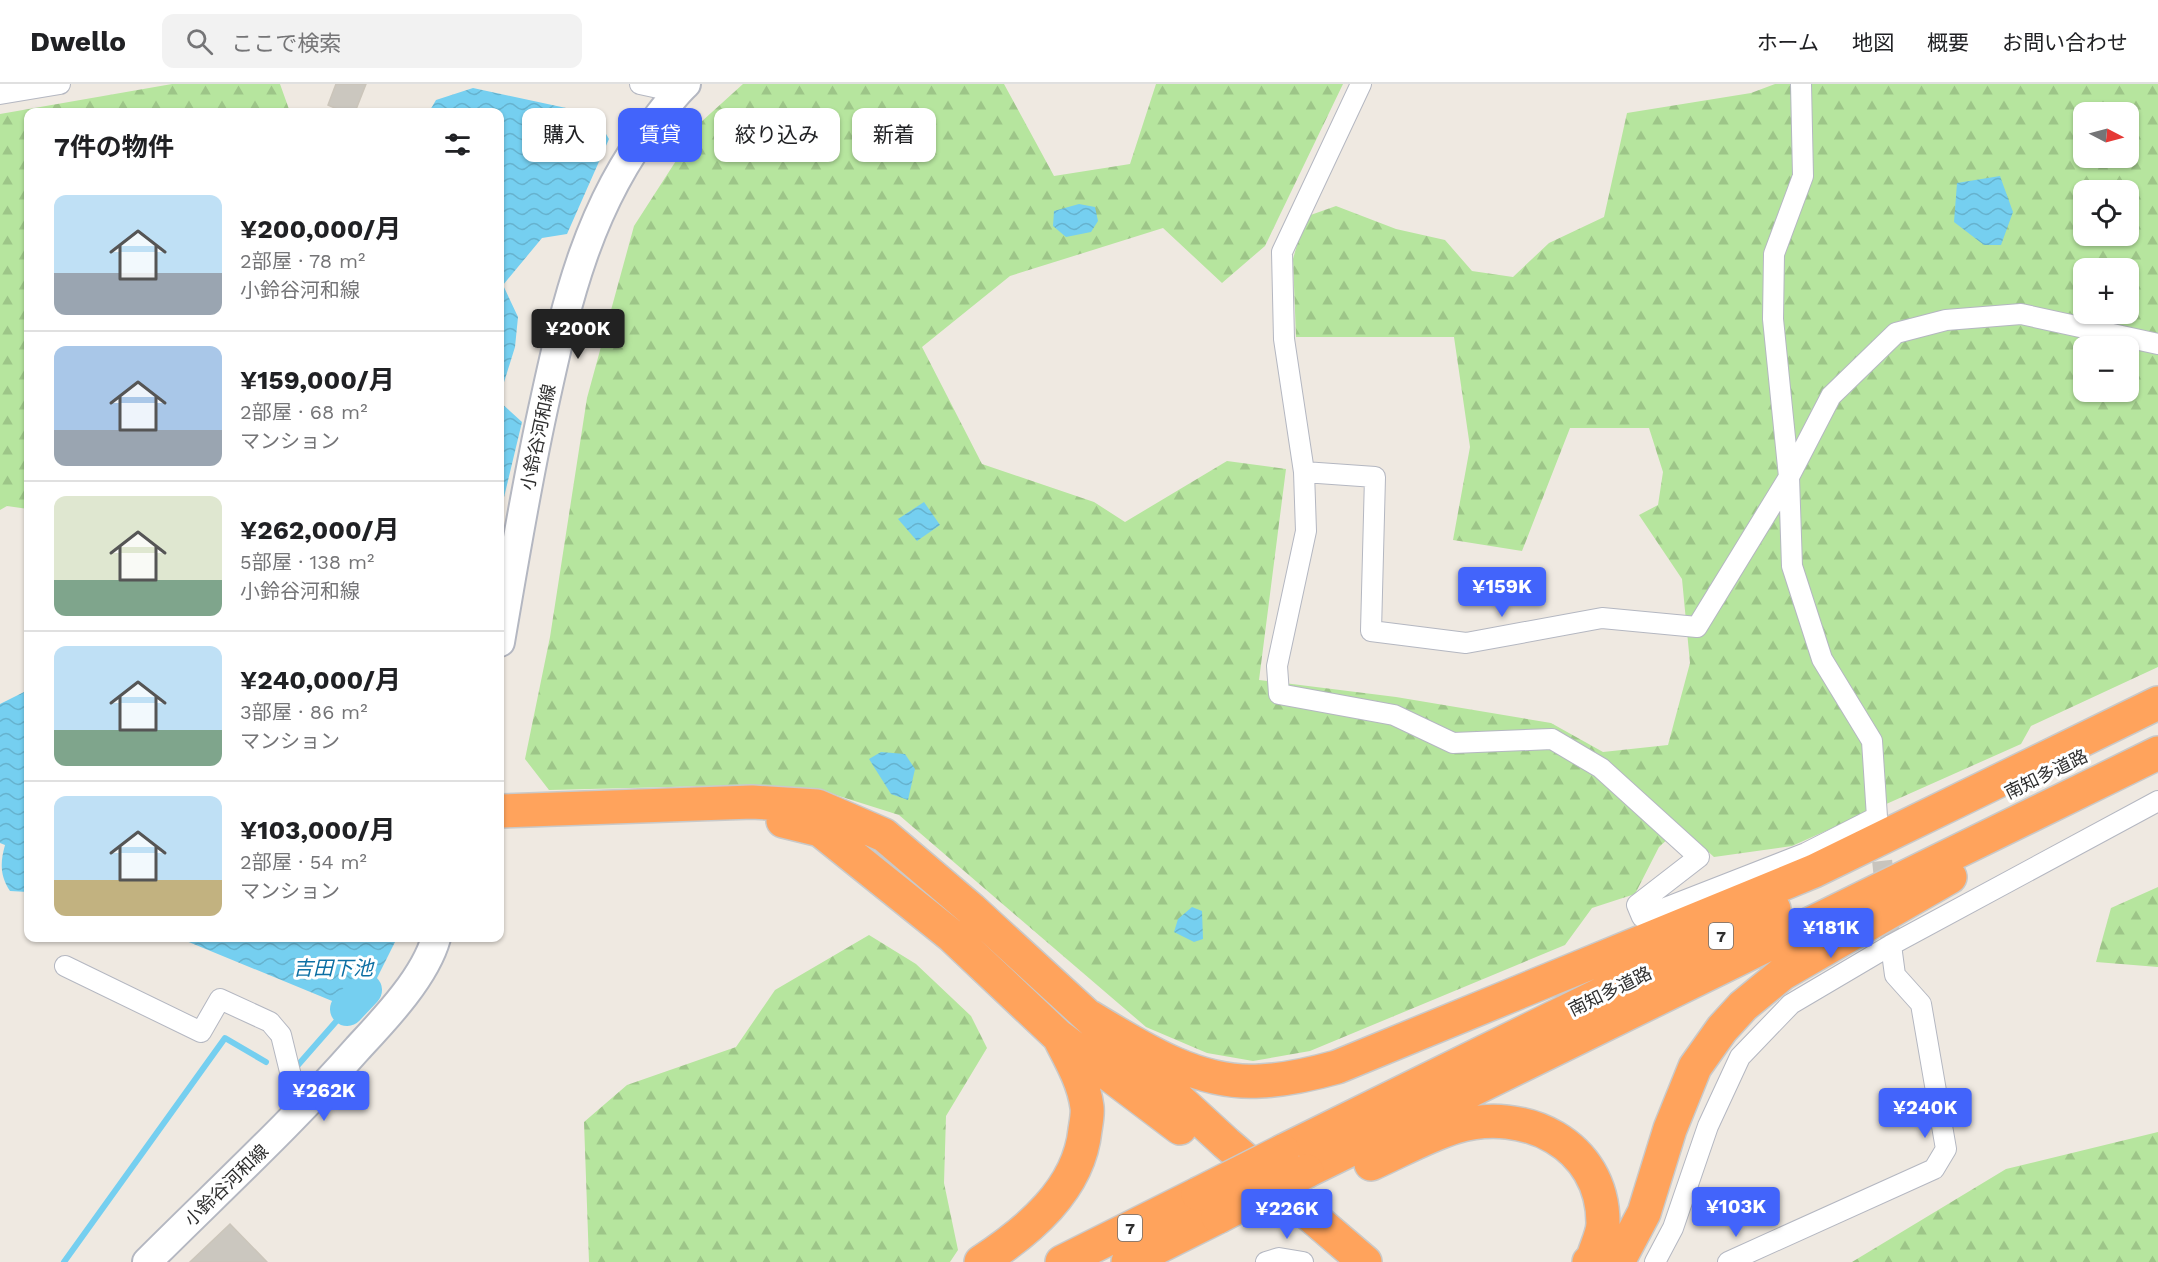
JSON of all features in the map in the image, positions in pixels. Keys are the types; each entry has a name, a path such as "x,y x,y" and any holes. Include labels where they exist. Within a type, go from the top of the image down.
{"highway":[{"path":"1090,1017 1169,1062 1215,1076 1258,1082 1301,1076 1338,1067 1814,871 2158,703"},
{"name":"南知多道路","path":"1128,1262 2158,718"},
{"name":"南知多道路","path":"1305,1168 2158,753"},
{"path":"1618,1262 1644,1213 1670,1129 1695,1067 1722,1029 1743,1006 1782,974 1942,881 2061,822 2158,766"},
{"path":"504,811 752,802 817,806 884,835 971,909 1090,1017 1110,1039 1210,1128 1365,1262"},
{"path":"504,829 776,819 820,831 952,936 1058,1036 1208,1149 1340,1262"},
{"path":"981,1262 1006,1246 1042,1215 1068,1180 1083,1149 1088,1108 1077,1072 1058,1036"},
{"path":"1305,1168 1455,1127 1483,1123 1537,1128 1566,1144 1594,1176 1600,1196 1603,1225 1593,1258 1589,1262"},
{"path":"1166,1262 1219,1212"},
{"name":"南知多道路","path":"1062,1262 1219,1212"}],"main road":[{"name":"小鈴谷河和線","path":"504,620 540,425 560,334 581,259 602,203 630,153 681,88"},
{"name":"小鈴谷河和線","path":"147,1262 313,1100 395,1008 432,950 435,942"}],"street":[{"path":"0,94 60,84"},
{"path":"640,84 681,88"},
{"path":"1361,84 1282,252 1284,339 1304,472 1306,531 1277,666 1279,694 1394,715 1453,743 1552,739 1601,768 1699,857 1637,905 1642,917 1806,853 1877,817 1872,741 1822,659 1792,566 1789,477 1773,319 1774,254 1803,176 1801,84"},
{"path":"1304,472 1375,477 1371,631 1466,644 1602,618 1697,627 1789,477 1832,396 1896,333 1946,320 2021,314 2158,344"},
{"path":"1655,1262 1673,1228 1708,1126 1740,1057 1791,1004 1891,945 2158,801"},
{"path":"1728,1262 1762,1255 1934,1169 1946,1149 1921,1004 1895,975 1891,945"},
{"path":"65,966 201,1032 220,999 270,1022 281,1035 292,1080 313,1100"},
{"path":"1266,1262 1279,1258 1303,1262"}],"green space":[{"path":"172,84 280,84 289,108 34,108"},
{"path":"743,84 1004,84 1054,176 1130,164 1156,84 1343,84 1265,246 1222,283 1163,228 1010,276 922,347 982,464 1094,502 1125,522 1227,461 1286,469 1259,680 1396,697 1551,723 1603,752 1668,745 1690,663 1682,579 1639,515 1658,505 1663,472 1649,428 1570,428 1522,551 1453,540 1470,447 1454,337 1296,337 1293,259 1305,217 1336,206 1396,229 1445,240 1472,271 1513,277 1549,243 1604,217 1627,113 1751,93 1775,84 2158,84 2158,667 2031,726 2021,744 1792,846 1714,857 1681,827 1659,847 1635,894 1592,908 1565,945 1310,1051 1253,1061 1207,1053 1146,1027 899,815 823,791 751,785 549,790 525,759 550,637 587,398 634,226 675,162 702,162 702,121 714,110 714,162 840,162 840,108 716,108"},
{"path":"24,110 24,508 7,506 0,510 0,114"},
{"path":"2158,887 2158,967 2096,962 2111,908"},
{"path":"869,935 916,964 971,1016 987,1048 946,1116 944,1183 958,1250 950,1262 589,1262 584,1122 627,1085 736,1047 775,990"},
{"path":"2158,1132 2158,1262 1852,1262 2006,1169"}],"water":[{"path":"473,88 566,108 522,108 522,162 599,162 567,234 542,238 504,284 504,108 431,108 436,100"},
{"path":"2000,176 2013,212 2001,245 1984,245 1954,222 1957,183"},
{"path":"1079,204 1095,207 1098,221 1091,232 1066,237 1053,226 1054,211"},
{"path":"504,287 518,317 515,347 504,382"},
{"path":"504,406 522,422 504,497"},
{"path":"924,502 940,525 917,541 898,519"},
{"path":"24,692 24,892 10,891 4,880 2,869 5,845 0,843 0,704"},
{"path":"881,752 905,754 915,769 908,800 891,794 869,759"},
{"path":"1192,907 1202,911 1203,939 1194,942 1174,932 1178,919"},
{"name":"吉田下池","path":"189,942 395,942 369,994 360,986 337,1003"}],"building":[{"path":"336,84 366,84 357,108 335,108 328,105"},
{"path":"230,1224 267,1262 190,1262"}],"waterway":[{"path":"347,1009 365,990"},
{"path":"298,1065 347,1009"},
{"path":"64,1262 225,1038 266,1062"}],"tunnel":[{"path":"1879,831 1891,945"}]}
